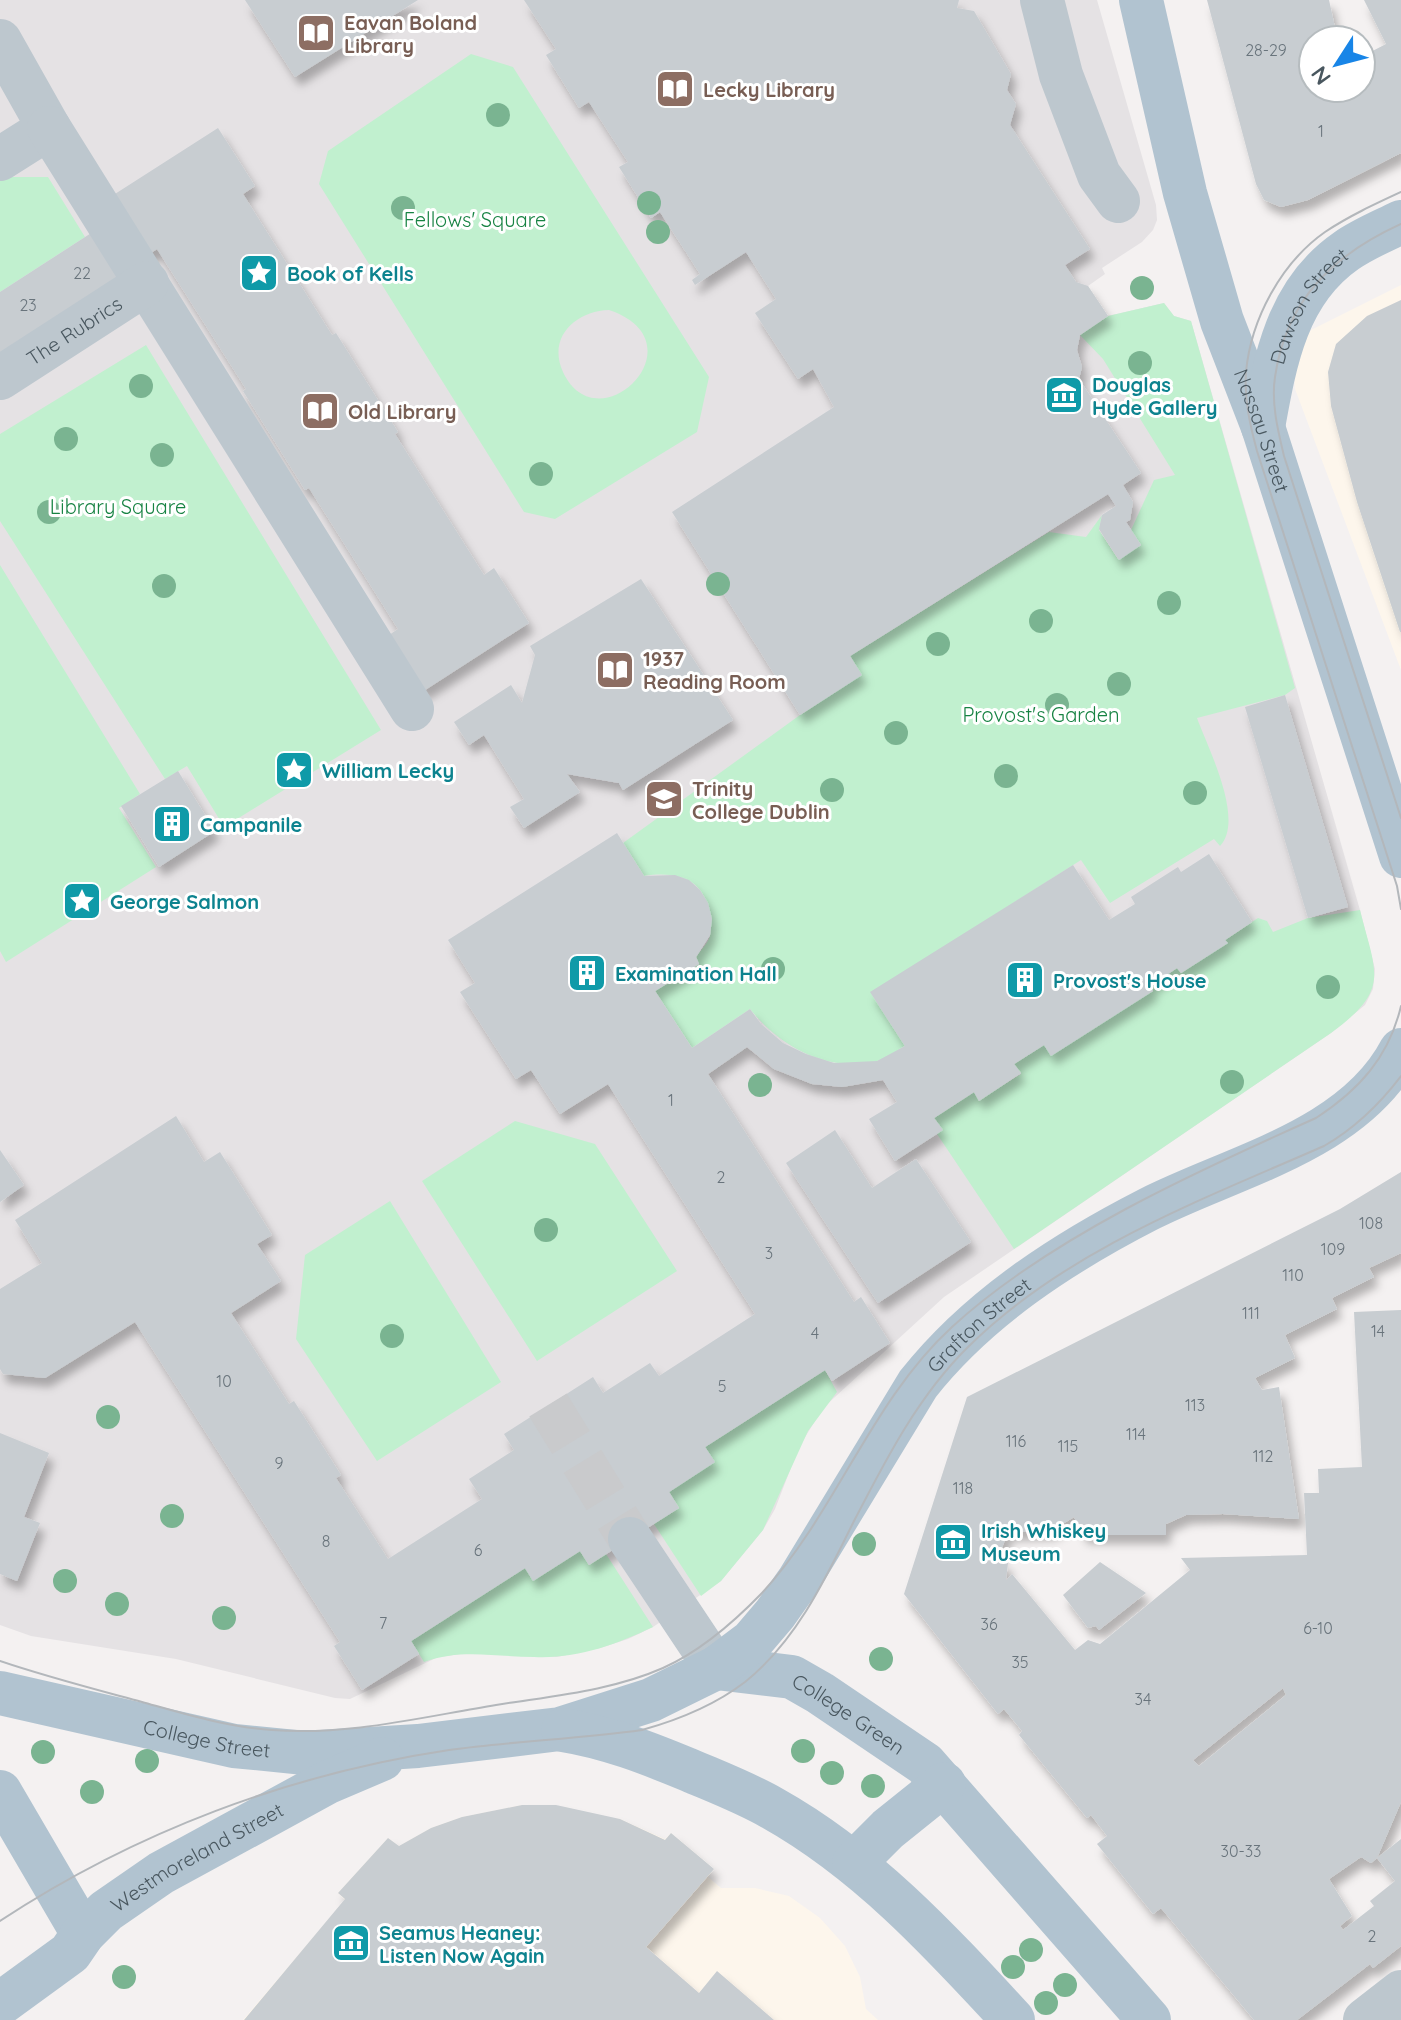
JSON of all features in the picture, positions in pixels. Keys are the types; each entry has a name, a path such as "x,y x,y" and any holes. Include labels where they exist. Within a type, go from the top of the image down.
{"main road":[{"name":"Nassau Street","path":"1141,0 1185,193 1222,321 1263,427 1401,856"},
{"name":"Dawson Street","path":"1263,427 1281,343 1305,292 1321,272 1345,251 1401,222"},
{"name":"Grafton Street","path":"716,1668 752,1641 775,1614 799,1580 918,1384 974,1323 1048,1269 1148,1209 1328,1128 1354,1109 1392,1068 1401,1050"},
{"path":"418,1746 560,1729 651,1700 716,1668"},
{"name":"College Green","path":"716,1668 792,1677 925,1764 1149,2020"},
{"name":"College Street","path":"0,1693 234,1746 305,1753 418,1746"},
{"path":"560,1729 599,1736 731,1788 774,1809 854,1863 891,1894 1013,2020"},
{"name":"Westmoreland Street","path":"0,2004 70,1953 83,1934 106,1911 161,1873 360,1766 418,1746"},
{"path":"854,1863 888,1829 944,1784"},
{"path":"0,1792 83,1934"}],"street":[{"path":"1042,0 1061,75 1099,175 1118,201"},
{"path":"0,41 49,128 412,709"},
{"path":"0,159 49,128"},
{"name":"The Rubrics","path":"0,378 147,283"},
{"path":"630,1539 716,1668"},
{"path":"1365,2020 1401,1992"}],"shaded area":[{"name":"Trinity College Dublin","path":"0,0 1097,0 1156,205 1157,220 1142,242 1102,268 1105,274 1088,286 1108,316 1164,303 1174,316 1191,321 1360,910 1375,969 1373,989 1365,1005 1331,1033 944,1297 823,1408 799,1447 775,1509 763,1530 721,1581 653,1627 628,1639 557,1657 469,1653 438,1657 350,1699 176,1659 31,1636 0,1625"},
{"path":"1401,285 1401,670 1295,389 1293,356 1311,330"},
{"path":"522,1805 620,1819 665,1839 671,1833 714,1869 708,1877 721,1888 755,1888 789,1896 820,1918 845,1946 860,1977 866,2009 878,2020 243,2020 345,1900 338,1893 388,1838 399,1846 431,1828 462,1817"}],"green space":[{"name":"Fellows' Square","path":"471,54 513,67 709,377 697,432 555,519 524,512 319,184 328,151","holes":["609,310 636,325 647,344 645,363 635,381 618,394 598,398 579,392 563,372 559,359 562,337 568,328 586,315"]},
{"path":"5,177 48,177 85,237 0,292 0,180"},
{"name":"Provost's Garden","path":"1164,303 1174,316 1191,321 1295,688 1285,695 1197,718 1227,802 1227,834 1220,846 1214,839 1110,903 1081,860 871,993 905,1046 880,1060 841,1064 806,1054 775,1035 750,1009 692,1048 655,991 699,964 696,957 710,936 707,904 702,893 688,880 668,875 644,876 623,843 800,715 861,675 850,656 1049,532 1086,537 1102,515 1099,530 1118,559 1141,545 1131,530 1154,480 1175,475 1103,359 1080,335 1108,316"},
{"name":"Library Square","path":"146,345 381,730 224,827 187,766 165,779 0,521 0,434"},
{"path":"0,565 140,794 119,808 156,867 6,962 0,951"},
{"path":"1360,910 1371,950 1374,979 1371,992 1350,1018 1014,1249 937,1134 942,1130 934,1118 974,1092 979,1100 1021,1074 1014,1064 1044,1045 1153,991 1150,986 1177,968 1181,973 1258,918 1267,921 1273,932 1308,918"},
{"path":"515,1121 595,1144 677,1271 537,1361 422,1181"},
{"path":"390,1201 501,1382 377,1461 296,1339 305,1255"},
{"path":"825,1370 837,1392 808,1431 763,1530 721,1581 701,1596 654,1524 679,1508 669,1492 714,1462 705,1447"},
{"path":"580,1551 589,1565 606,1554 653,1627 595,1650 550,1657 465,1654 424,1662 411,1641 525,1568 534,1580"}],"building":[{"name":"Eavan Boland Library","path":"245,0 418,0 295,77"},
{"path":"524,0 959,0 957,8 974,11 1011,74 1007,90 1016,104 1010,125 1090,249 1065,265 1076,282 1088,286 1108,316 1080,335 1077,350 1082,367 1079,379 1141,473 1123,485 1133,502 1130,520 1126,522 1141,545 1119,560 1099,529 1102,515 1116,506 1108,494 850,656 862,675 800,715 672,512 834,407 813,369 798,379 755,313 776,299 746,252 695,285 692,280 700,274 660,212 651,218 619,167 628,162 589,102 579,108 546,55 556,49"},
{"path":"1207,0 1329,0 1334,24 1297,24 1297,104 1377,104 1377,49 1386,44 1364,0 1401,0 1401,153 1308,200 1281,207 1264,200 1256,184"},
{"name":"Old Library","path":"218,128 255,186 243,194 332,335 336,333 484,575 494,568 529,623 422,692 386,637 398,629 309,488 305,490 243,391 246,389 157,249 142,259 104,201"},
{"path":"99,228 130,276 0,360 0,292"},
{"path":"1401,300 1400,632 1357,502 1331,406 1328,372 1336,344 1367,316"},
{"name":"1937 Reading Room","path":"641,579 733,720 623,790 619,783 567,774 580,792 524,828 510,807 524,799 484,735 469,745 454,722 511,685 522,703 535,655 530,646"},
{"path":"1285,695 1348,907 1308,918 1245,707"},
{"name":"Campanile","path":"178,771 215,831 159,867 121,806"},
{"path":"617,833 644,876 675,875 689,880 708,903 712,919 710,935 696,957 699,964 655,991 692,1048 750,1009 761,1024 783,1043 806,1054 834,1063 877,1061 905,1046 870,992 1073,865 1109,920 1135,904 1131,897 1178,867 1181,872 1209,854 1252,922 1225,940 1228,943 1181,973 1177,968 1150,986 1153,991 1051,1056 1044,1045 1014,1064 1021,1073 979,1101 974,1092 934,1118 943,1130 895,1161 869,1119 897,1102 883,1080 842,1087 812,1084 774,1069 747,1047 708,1074 854,1302 861,1297 890,1343 832,1381 825,1370 705,1447 715,1462 669,1492 679,1508 589,1565 580,1551 533,1581 525,1568 411,1641 419,1654 362,1690 334,1646 340,1642 135,1322 45,1378 3,1374 0,1369 0,1289 42,1263 15,1220 176,1116 204,1162 220,1152 272,1235 257,1244 281,1281 231,1313 289,1404 294,1401 341,1475 336,1478 388,1559 482,1499 469,1479 514,1450 504,1434 593,1377 603,1393 650,1363 659,1376 755,1314 608,1084 560,1114 531,1070 516,1079 460,992 475,983 448,940"},
{"path":"835,1130 872,1188 916,1159 971,1242 878,1303 786,1163"},
{"path":"0,1150 24,1185 0,1202"},
{"path":"1401,1172 1401,1253 1369,1268 1374,1277 1332,1298 1337,1309 1285,1335 1295,1358 1255,1378 1262,1390 1279,1387 1299,1519 1186,1515 1166,1524 1166,1535 1083,1535 1074,1517 1051,1531 1008,1532 997,1561 1008,1563 1006,1580 1012,1574 1075,1650 1088,1640 1100,1644 1190,1570 1181,1558 1307,1555 1304,1493 1319,1493 1318,1469 1362,1467 1354,1312 1401,1310 1401,1802 1377,1858 1401,1839 1401,1946 1373,1968 1370,1964 1297,2020 1254,2020 1161,1908 1153,1914 1097,1844 1107,1836 1091,1815 1087,1818 1019,1735 1022,1731 1004,1709 998,1714 904,1594 967,1397 1340,1209","holes":["1283,1688 1286,1695 1199,1766 1193,1760","1361,1857 1371,1863 1377,1858 1395,1881 1370,1901 1374,1906 1343,1930 1340,1926 1352,1916 1329,1879"]},
{"path":"0,1433 49,1453 24,1517 40,1523 17,1581 0,1574"},
{"path":"1100,1562 1146,1593 1099,1630 1096,1626 1088,1628 1063,1595"},
{"path":"522,1805 556,1805 620,1819 665,1840 671,1833 714,1869 646,1947 699,1993 717,1971 774,2020 244,2020 345,1899 338,1893 388,1838 399,1846 431,1828 462,1817"}],"tunnel":[{"path":"548,1405 630,1539"}],"tram line":[{"path":"1401,192 1334,226 1295,260 1282,276 1262,313 1254,332 1246,372 1248,412 1257,451 1397,886 1401,909"},
{"path":"1401,224 1354,250 1317,283 1302,303 1281,350 1274,397 1284,456 1401,818"},
{"path":"0,1661 206,1719 239,1726 300,1731 356,1728 581,1692 663,1668 716,1635 762,1593 812,1528 899,1389 924,1356 952,1327 1033,1264 1078,1236 1174,1184 1316,1118 1332,1107 1370,1071 1389,1041 1401,1006"},
{"path":"0,1921 51,1889 159,1834 272,1791 330,1774 449,1750 642,1730 721,1698 763,1666 794,1629 820,1588 904,1430 933,1386 968,1347 1006,1313 1091,1255 1183,1208 1324,1146 1366,1115 1401,1076"}],"place":[{"name":"Eavan Boland Library","path":"316,33"},
{"name":"Lecky Library","path":"675,89"},
{"name":"Book of Kells","path":"259,273"},
{"name":"Douglas Hyde Gallery","path":"1064,395"},
{"name":"Old Library","path":"320,411"},
{"name":"1937 Reading Room","path":"615,670"},
{"name":"William Lecky","path":"294,770"},
{"name":"Trinity College Dublin","path":"664,799"},
{"name":"Campanile","path":"172,824"},
{"name":"George Salmon","path":"82,901"},
{"name":"Examination Hall","path":"587,973"},
{"name":"Provost's House","path":"1025,980"},
{"name":"Irish Whiskey Museum","path":"953,1542"},
{"name":"Seamus Heaney: Listen Now Again","path":"351,1943"}]}
